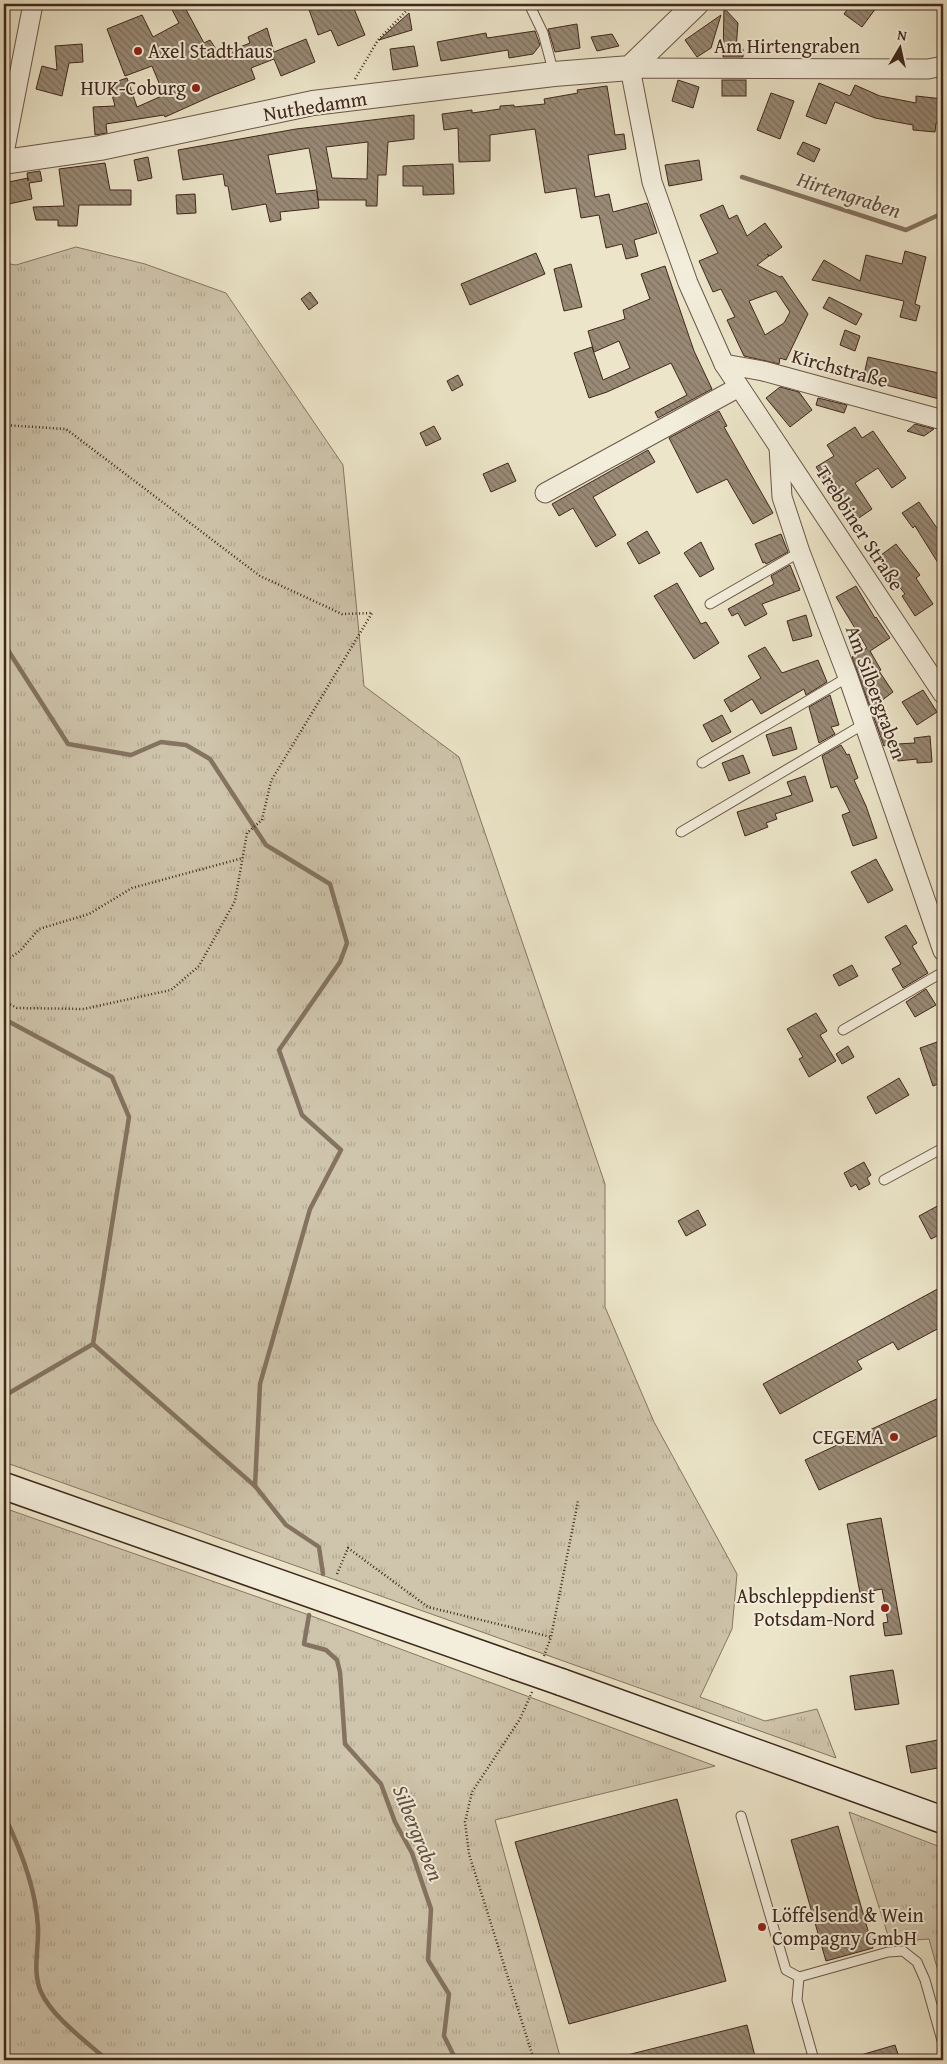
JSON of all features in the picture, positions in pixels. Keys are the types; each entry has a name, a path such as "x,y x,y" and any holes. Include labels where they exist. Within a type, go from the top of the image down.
{"main road":[{"path":"4,1486 561,1682 943,1820"}],"street":[{"path":"4,152 33,4"},
{"path":"630,68 696,4"},
{"name":"Am Hirtengraben","path":"630,68 928,69 943,66"},
{"name":"Nuthedamm","path":"4,162 100,148 234,121 280,109 554,74 630,68"},
{"name":"Trebbiner Straße","path":"630,68 652,182 688,283 724,364 943,694"},
{"name":"Kirchstraße","path":"724,364 764,371 943,420"},
{"path":"545,493 739,387"},
{"name":"Am Silbergraben","path":"779,446 782,497 800,552 848,677 943,951"}],"lane":[{"path":"529,4 543,33 554,74"},
{"path":"710,604 800,552"},
{"path":"702,763 848,677"},
{"path":"681,832 864,724"},
{"path":"842,1030 943,972"},
{"path":"884,1180 943,1148"},
{"path":"740,1816 786,1970 799,1977 888,1952 903,1951 916,1962 925,1980 943,2044"},
{"path":"799,1977 797,2000 814,2060"}],"path":[{"path":"342,100 378,40 413,4"},
{"path":"4,425 66,429 260,576 342,614 372,613 272,781 262,820 247,834 235,901 198,966 171,990 84,1009 17,1008 4,1001"},
{"path":"4,962 20,952 39,929 90,914 132,888 243,858"},
{"path":"542,1664 551,1637 578,1501"},
{"path":"337,1574 348,1548 428,1607 551,1637"},
{"path":"533,1690 520,1718 472,1792 465,1822 469,1854 534,2060"}],"green space":[{"path":"76,247 145,264 226,293 343,465 364,686 459,757 605,1184 605,1307 654,1422 737,1574 732,1629 700,1697 765,1721 817,1709 836,1758 4,1462 4,263 16,265"},
{"path":"4,1508 309,1615 715,1766 495,1820 561,2060 4,2060"},
{"path":"849,1812 943,1848 943,1989 929,1939 890,1942"}],"building":[{"path":"169,4 183,4 204,43 210,40 220,55 250,43 248,37 267,28 274,52 306,39 315,62 281,76 274,59 251,68 255,79 165,117 164,115 106,124 107,133 95,135 93,107 115,106 109,84 127,78 137,107 164,95 152,66 125,76 107,29 142,15 153,37 179,23"},
{"path":"307,4 352,4 365,35 338,46 331,30 318,35"},
{"path":"851,4 879,4 862,27 844,14"},
{"path":"724,8 738,23 736,49 743,49 743,57 723,57"},
{"path":"409,13 412,30 379,40"},
{"path":"721,15 711,48 697,57 685,40"},
{"path":"577,24 580,48 555,52 548,29"},
{"path":"535,31 540,45 533,54 509,58 508,50 441,61 437,42 486,33 487,38"},
{"path":"612,34 619,46 597,51 591,37"},
{"path":"82,44 83,62 69,63 62,96 36,89 42,66 57,70 55,46"},
{"path":"414,46 418,66 393,70 390,49"},
{"path":"678,80 699,87 693,108 672,101"},
{"path":"722,80 746,80 746,96 722,96"},
{"path":"819,83 850,96 855,85 880,96 916,103 916,96 943,99 942,124 936,123 935,132 913,130 913,125 875,118 835,102 826,124 806,116"},
{"path":"607,86 615,135 624,134 626,149 588,155 595,197 609,194 613,212 647,203 657,233 634,240 638,256 626,259 622,244 606,248 599,215 581,218 576,188 545,193 535,129 490,135 490,161 459,162 458,128 444,130 442,114 472,110 472,113 500,109 500,106 514,105 514,107 545,104 544,99 578,93 577,90"},
{"path":"771,93 794,101 780,139 757,130"},
{"path":"414,115 414,139 388,142 386,175 378,175 377,206 366,206 366,200 318,200 319,208 280,212 281,220 270,222 266,204 232,210 228,186 225,186 223,174 183,180 178,150 296,129","holes":["368,142 367,179 332,178 326,147","309,148 317,190 276,194 268,155"]},
{"path":"803,142 820,149 814,162 797,154"},
{"path":"148,157 152,178 138,181 134,160"},
{"path":"699,160 702,180 669,186 665,165"},
{"path":"105,163 110,190 131,190 131,205 79,205 77,226 58,226 58,220 36,220 33,207 64,206 59,169"},
{"path":"453,164 454,194 423,195 423,186 403,186 403,166"},
{"path":"40,171 42,181 29,183 32,199 4,205 4,183 28,178 27,173"},
{"path":"195,194 196,213 177,214 176,195"},
{"path":"723,205 729,219 737,215 747,236 765,223 782,247 770,256 767,254 769,256 757,265 780,277 782,276 808,314 786,360 780,358 779,364 744,356 727,320 735,317 721,289 713,292 699,261 718,253 700,215","holes":["776,291 790,312 784,323 765,335 749,301"]},
{"path":"905,251 926,257 915,304 920,306 916,321 900,317 904,301 812,280 824,260 860,281 866,255 902,264"},
{"path":"536,253 545,274 470,305 461,284"},
{"path":"571,264 582,307 564,311 554,269"},
{"path":"665,266 694,351 712,389 658,418 655,412 687,395 671,363 607,392 589,398 574,353 592,347 603,380 630,368 619,341 594,352 588,331 625,319 623,310 650,299 641,274"},
{"path":"310,292 318,303 309,310 301,299"},
{"path":"829,297 862,314 856,325 823,308"},
{"path":"845,330 860,336 855,351 840,345"},
{"path":"868,357 943,374 943,400 863,379"},
{"path":"458,375 463,385 452,391 447,381"},
{"path":"780,387 799,392 812,410 790,427 766,398"},
{"path":"818,398 847,405 844,413 816,405"},
{"path":"719,411 727,426 724,427 773,513 753,524 727,479 697,493 669,438"},
{"path":"915,424 934,429 924,436 907,431"},
{"path":"434,426 441,439 426,446 420,433"},
{"path":"855,427 862,438 873,431 906,478 892,488 878,468 855,483 872,509 853,522 816,467 834,456 827,445"},
{"path":"648,450 655,462 593,497 616,535 596,547 573,508 559,516 552,504"},
{"path":"508,463 516,481 491,492 483,474"},
{"path":"919,502 943,537 943,571 915,526 913,528 902,513"},
{"path":"647,531 660,553 639,564 627,543"},
{"path":"781,534 788,552 766,564 765,562 763,563 755,544"},
{"path":"701,542 714,569 700,577 684,553"},
{"path":"896,544 920,575 916,578 933,604 915,616 902,596 905,594 877,558"},
{"path":"790,565 800,590 762,604 767,614 745,626 738,613 732,616 728,609 774,584 771,576"},
{"path":"677,583 701,624 706,622 719,643 694,659 654,596"},
{"path":"856,586 875,618 890,638 870,651 881,670 879,671 893,692 877,704 890,742 884,746 852,657 867,648 836,597"},
{"path":"806,615 812,636 793,641 787,621"},
{"path":"765,647 782,673 818,660 827,682 806,695 804,689 761,714 752,699 731,712 724,700 761,678 748,656"},
{"path":"923,690 937,712 917,725 902,702"},
{"path":"830,695 839,725 831,727 835,734 819,743 809,707"},
{"path":"722,715 731,732 712,742 703,725"},
{"path":"791,727 797,749 773,756 766,735"},
{"path":"930,736 932,762 917,763 917,759 898,761 897,744 915,743 914,738"},
{"path":"841,745 847,755 849,754 858,778 854,780 866,806 877,838 853,846 842,815 850,812 837,786 831,788 822,756"},
{"path":"743,755 750,773 729,781 722,763"},
{"path":"805,776 813,801 775,814 777,819 766,823 768,827 745,836 737,812 792,795 787,782"},
{"path":"876,859 893,890 868,903 851,872"},
{"path":"906,925 917,943 912,946 928,973 903,988 892,969 901,964 885,937"},
{"path":"852,965 858,976 839,986 833,975"},
{"path":"926,989 936,1005 915,1017 906,1002"},
{"path":"816,1013 827,1031 820,1035 836,1061 809,1077 799,1059 803,1057 787,1029"},
{"path":"943,1040 943,1082 933,1086 920,1048"},
{"path":"848,1046 854,1057 842,1064 836,1054"},
{"path":"899,1078 909,1095 876,1114 867,1097"},
{"path":"864,1162 871,1175 867,1178 870,1184 859,1190 856,1184 851,1187 844,1173"},
{"path":"943,1203 943,1233 931,1239 919,1216"},
{"path":"698,1210 706,1225 686,1236 678,1221"},
{"path":"943,1286 943,1326 898,1350 893,1342 857,1361 862,1369 780,1414 763,1384"},
{"name":"CEGEMA","path":"943,1396 943,1433 819,1490 805,1460"},
{"path":"881,1518 902,1634 885,1636 883,1623 888,1622 882,1589 860,1593 847,1524"},
{"path":"893,1670 899,1704 855,1710 850,1676"},
{"path":"943,1739 943,1767 911,1773 906,1746"},
{"path":"677,1799 726,1981 569,2024 515,1842"},
{"path":"838,1826 873,1948 826,1961 791,1840"},
{"path":"747,2025 756,2060 624,2060 623,2056"},
{"path":"895,2045 900,2060 854,2060 854,2057"}],"waterway":[{"name":"Hirtengraben","path":"742,177 906,230 943,213"},
{"path":"4,644 68,744 131,755 161,742 186,745 210,759 266,845 330,884 347,943 340,962 279,1050 302,1115 341,1150 310,1209 260,1384 255,1486 286,1525 319,1547 323,1574"},
{"path":"4,1019 112,1077 129,1117 93,1344 255,1486"},
{"path":"4,1396 93,1344"},
{"name":"Silbergraben","path":"309,1615 304,1644 326,1650 337,1660 340,1672 345,1744 381,1784 395,1822 412,1853 431,1909 428,1960 449,1994 444,2036 456,2060"},
{"path":"4,1815 22,1856 37,1912 36,1960 38,1984 41,1992 61,2020 107,2060"}],"place":[{"name":"Axel Stadthaus","path":"138,51"},
{"name":"HUK-Coburg","path":"196,88"},
{"name":"CEGEMA","path":"894,1437"},
{"name":"Abschleppdienst Potsdam-Nord","path":"885,1608"},
{"name":"Löffelsend & Wein Compagny GmbH","path":"762,1927"}]}
